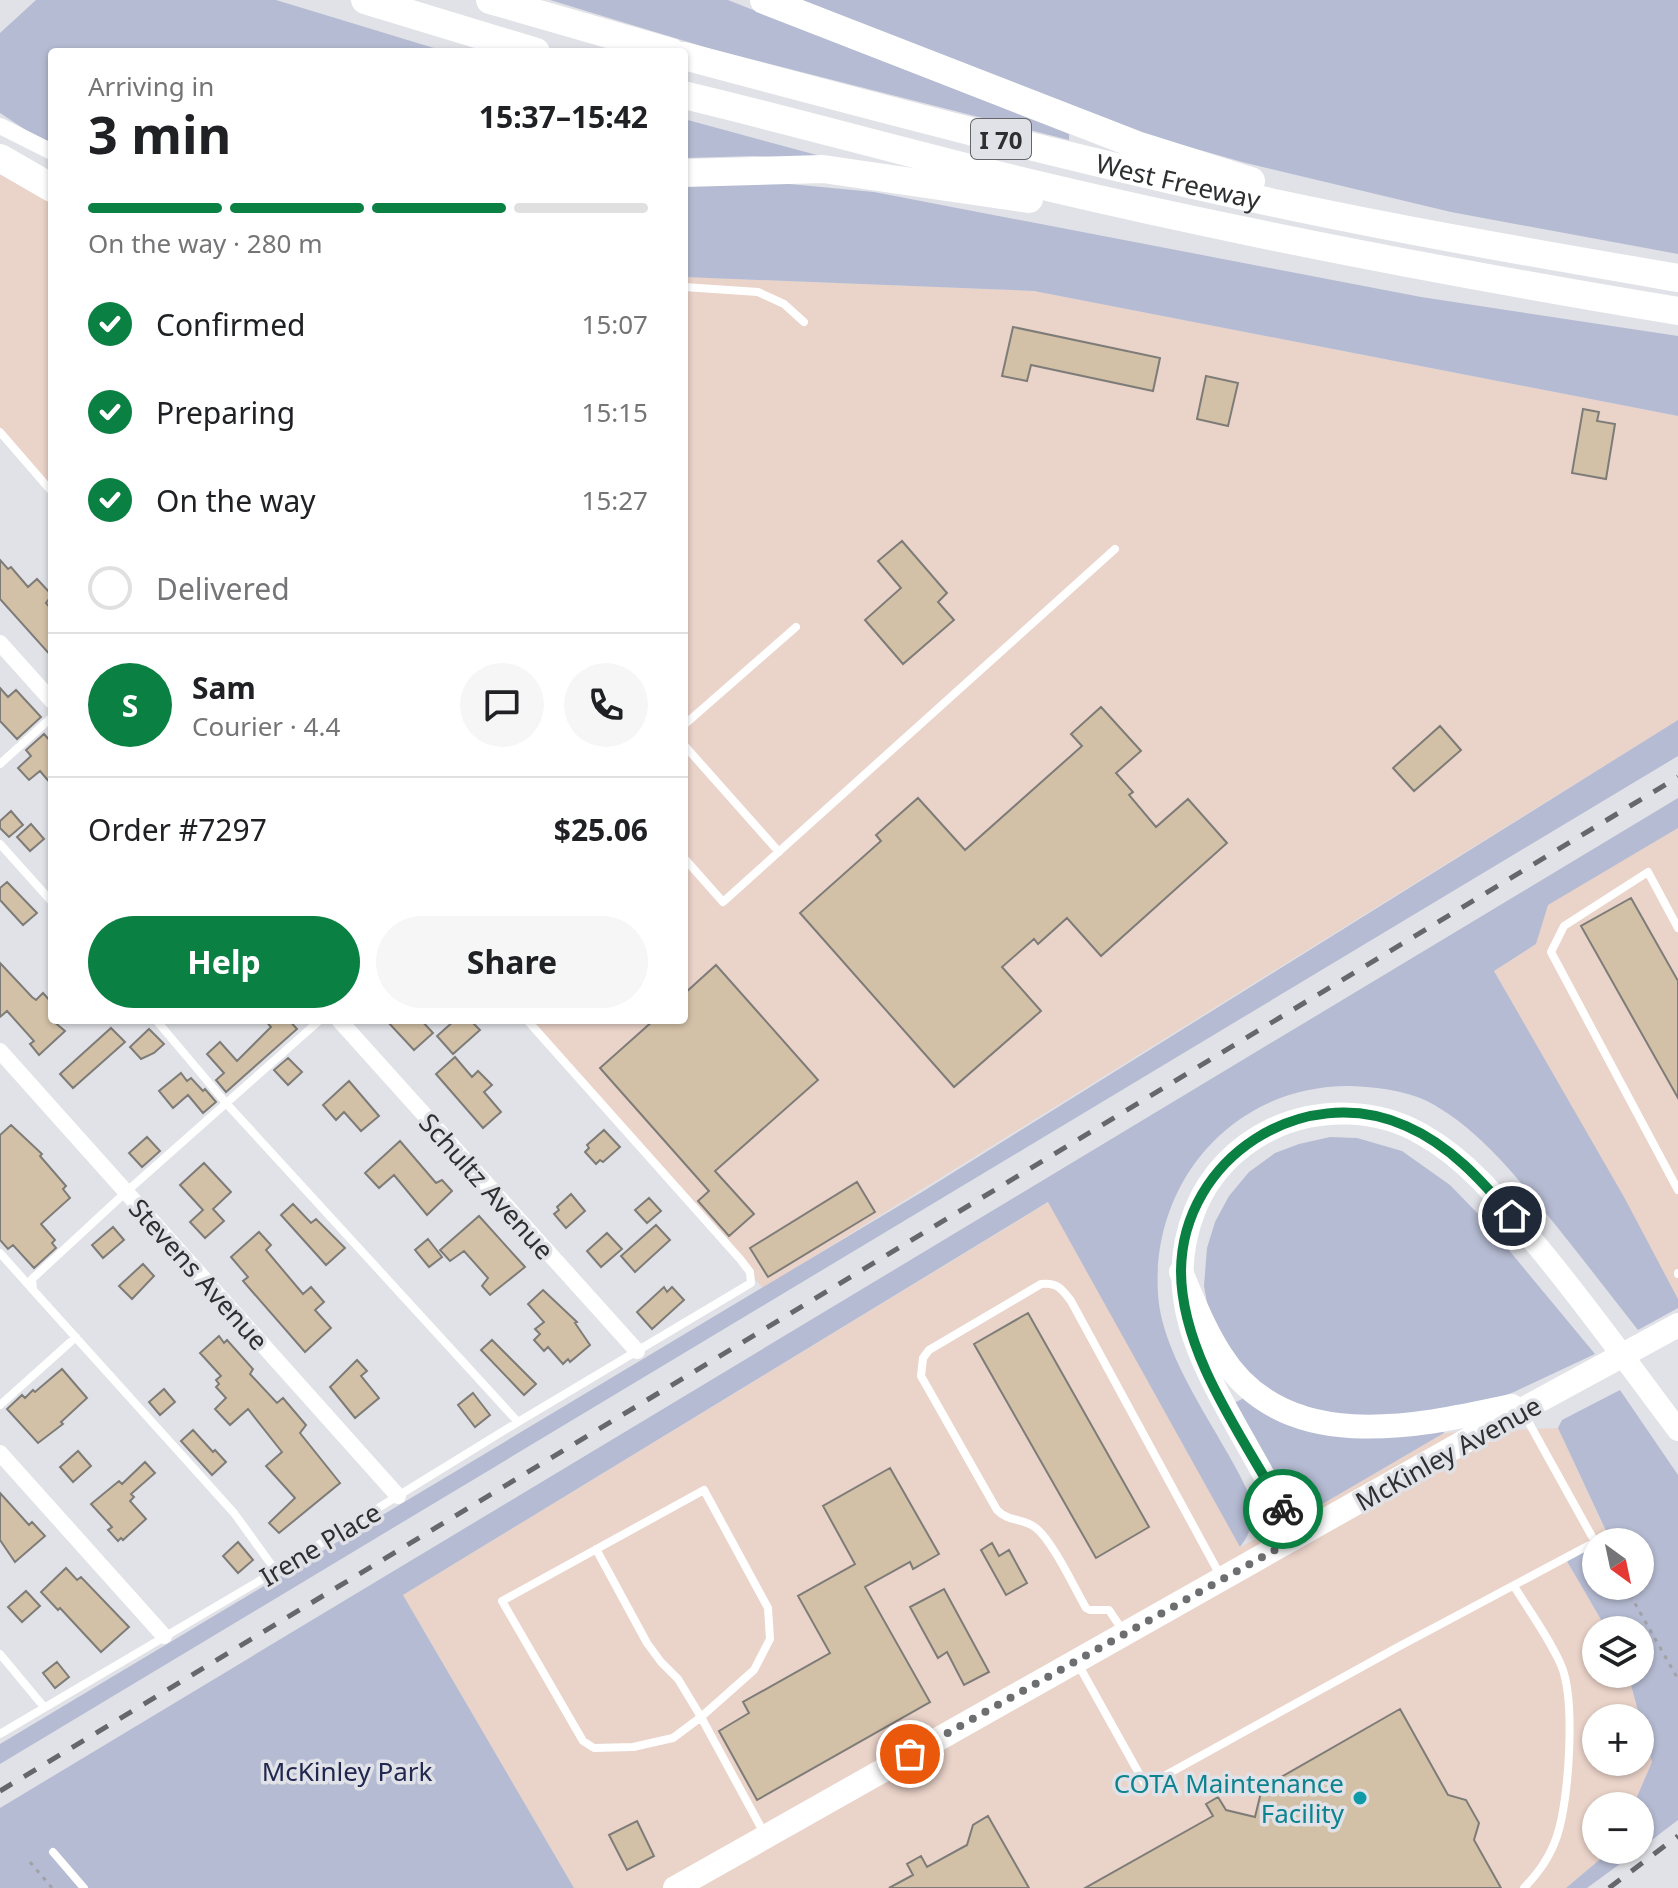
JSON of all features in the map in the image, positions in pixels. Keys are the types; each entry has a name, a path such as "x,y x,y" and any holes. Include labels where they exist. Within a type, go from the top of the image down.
{"highway":[{"path":"365,0 523,48"},
{"path":"490,0 657,48"},
{"path":"764,0 1137,145 1267,185 1321,212"},
{"name":"West Freeway","path":"688,57 1001,139 1321,212 1678,278"},
{"name":"West Freeway","path":"688,96 1031,183 1235,229 1502,282 1678,311"},
{"path":"0,158 48,186"},
{"path":"688,173 823,169 1235,229"}],"main road":[{"path":"1298,1537 1198,1352 1188,1325 1181,1272 1185,1235 1202,1193 1234,1152 1295,1120 1361,1113 1383,1118 1414,1130 1470,1170 1584,1303 1678,1430"},
{"path":"1181,1272 1199,1316 1221,1356 1239,1378 1280,1409 1351,1428 1443,1421 1532,1405"},
{"name":"McKinley Avenue","path":"675,1888 1678,1325"}],"street":[{"path":"0,126 48,150"},
{"path":"0,643 48,697"},
{"name":"Schultz Avenue","path":"343,1024 637,1351"},
{"name":"Stevens Avenue","path":"0,1051 398,1496"},
{"path":"0,1453 164,1636"}],"lane":[{"path":"688,287 758,292 784,304 804,322"},
{"path":"0,432 48,487"},
{"path":"688,863 723,902 1115,549"},
{"path":"688,722 796,627"},
{"path":"0,764 48,721"},
{"path":"688,750 779,852"},
{"path":"0,844 48,898"},
{"path":"1678,928 1648,872 1564,926 1551,952 1678,1190"},
{"path":"159,1024 226,1103 518,1422"},
{"path":"33,1290 32,1279 315,1024"},
{"name":"Irene Place","path":"0,1734 751,1283 750,1272 531,1024"},
{"path":"0,1253 234,1513 276,1571"},
{"path":"1125,1634 1109,1610 1086,1608 1039,1530 1009,1519 997,1510 921,1376 923,1358 929,1350 1041,1284 1051,1283 1060,1287 1071,1301 1223,1579"},
{"path":"0,1405 76,1337"},
{"path":"1077,1661 1146,1786 1595,1542 1532,1405"},
{"path":"704,1490 768,1608 770,1639 754,1670 701,1717 673,1738 633,1747 594,1748 583,1741 502,1601 704,1490"},
{"path":"596,1549 647,1643 678,1679 701,1717 766,1837"},
{"path":"1514,1586 1562,1667 1569,1718 1568,1774 1557,1835 1542,1869 1524,1888"},
{"path":"0,1654 44,1707"},
{"path":"53,1852 84,1888"}],"path":[{"path":"1633,1600 1678,1679"},
{"path":"30,1862 52,1888"}],"shaded area":[{"path":"0,174 48,201 48,484 0,430"},
{"path":"688,277 1034,291 1678,416 1678,720 763,1288 529,1024 688,1024"},
{"path":"1678,828 1678,1299 1494,971 1536,944 1547,905"},
{"path":"1049,1202 1240,1547 1307,1513 1444,1433 1558,1428 1604,1528 1582,1528 1582,1546 1564,1556 1582,1587 1582,1600 1590,1600 1599,1616 1582,1616 1582,1688 1632,1688 1636,1704 1582,1704 1582,1776 1646,1776 1639,1792 1582,1792 1582,1864 1594,1864 1566,1888 574,1888 403,1595"}],"green space":[{"path":"36,0 276,0 434,48 48,48 48,141 38,138 0,113 0,33"},
{"path":"550,0 728,0 1069,134 1069,140 711,49"},
{"path":"797,0 1678,0 1678,254 1451,212 1246,163 1118,127"},
{"path":"688,120 839,161 754,156 688,158"},
{"path":"688,183 779,183 874,192 1421,297 1678,336 1678,416 1034,291 688,277"},
{"path":"1678,720 1678,756 0,1764 0,1744 922,1192"},
{"name":"McKinley Park","path":"1678,798 1678,828 1548,905 1536,944 1494,971 1624,1197 1678,1299 1678,1308 1638,1330 1505,1165 1477,1136 1427,1101 1389,1090 1350,1086 1308,1090 1270,1102 1237,1121 1208,1147 1185,1178 1169,1213 1160,1252 1158,1294 1170,1345 1250,1496 1252,1523 1240,1547 1048,1202 403,1595 574,1888 0,1888 0,1808"},
{"path":"1330,1137 1357,1138 1402,1151 1450,1185 1483,1219 1595,1354 1476,1406 1371,1420 1298,1410 1238,1368 1209,1314 1204,1286 1207,1248 1215,1222 1229,1196 1249,1172 1275,1153"},
{"path":"1620,1390 1678,1475 1678,1820 1654,1838 1654,1792 1639,1792 1646,1776 1654,1776 1654,1704 1636,1704 1632,1688 1654,1688 1654,1616 1599,1616 1590,1600 1654,1600 1654,1528 1605,1528 1558,1428 1562,1420"},
{"path":"1248,1396 1272,1412 1442,1429 1444,1433 1307,1513 1297,1514 1234,1403"},
{"path":"1582,1545 1582,1587 1564,1556"},
{"path":"1594,1864 1620,1864 1587,1888 1566,1888"}],"building":[{"path":"1013,327 1160,358 1153,391 1031,365 1027,381 1002,376"},
{"path":"1206,376 1238,383 1228,426 1197,419"},
{"path":"1583,409 1599,412 1597,421 1615,424 1606,479 1572,473"},
{"path":"902,541 947,593 938,602 954,620 903,664 865,620 901,588 878,561"},
{"path":"0,560 8,569 11,567 28,587 37,579 48,591 48,653 0,599"},
{"path":"0,688 8,697 16,690 41,717 17,739 0,721"},
{"path":"1101,707 1141,751 1116,773 1133,792 1129,795 1156,827 1188,799 1227,843 1101,956 1067,918 1038,944 1034,939 1002,967 1041,1011 954,1087 800,913 881,841 876,835 918,798 965,850 1082,746 1071,734"},
{"path":"1440,726 1461,750 1414,791 1393,768"},
{"path":"44,734 48,738 48,780 40,771 29,780 18,768 31,756 26,750"},
{"path":"11,811 23,825 9,837 0,828 0,821"},
{"path":"31,824 44,839 30,851 17,837"},
{"path":"7,882 37,913 23,925 0,900 0,888"},
{"path":"1631,898 1678,981 1678,1098 1581,926"},
{"path":"0,963 36,1000 43,993 48,999 48,1024 57,1024 65,1031 39,1055 30,1044 34,1041 7,1011 0,1017"},
{"path":"716,965 818,1080 715,1171 754,1214 729,1236 698,1201 709,1191 600,1068 650,1024 688,1024 688,990"},
{"path":"268,1024 293,1024 297,1029 226,1092 216,1080 224,1073 207,1054 220,1042 237,1061 271,1027"},
{"path":"390,1024 425,1024 433,1033 414,1050"},
{"path":"450,1024 474,1024 480,1030 453,1054 437,1036"},
{"path":"111,1028 125,1042 73,1088 60,1074"},
{"path":"149,1029 164,1044 141,1059 130,1047"},
{"path":"455,1057 472,1077 478,1071 492,1085 484,1092 501,1112 483,1128 436,1074"},
{"path":"288,1058 302,1072 288,1085 274,1070"},
{"path":"181,1073 187,1081 191,1078 203,1091 205,1089 216,1102 203,1113 188,1095 173,1108 159,1091"},
{"path":"349,1081 379,1116 361,1131 344,1112 336,1120 323,1105"},
{"path":"11,1125 42,1154 40,1156 66,1186 63,1189 70,1198 41,1224 55,1240 52,1243 56,1248 34,1268 13,1245 8,1249 0,1240 0,1135"},
{"path":"604,1130 620,1147 603,1162 600,1160 596,1164 585,1152 589,1148 587,1145"},
{"path":"147,1137 160,1151 142,1167 129,1153"},
{"path":"400,1141 436,1183 442,1180 452,1191 427,1215 394,1175 379,1188 365,1173"},
{"path":"204,1163 231,1192 213,1209 224,1221 205,1238 190,1222 203,1210 180,1185"},
{"path":"857,1182 875,1212 768,1277 750,1248"},
{"path":"571,1194 585,1211 566,1228 554,1214"},
{"path":"649,1198 661,1211 647,1223 635,1210"},
{"path":"293,1204 311,1223 316,1219 345,1248 326,1265 281,1215"},
{"path":"479,1216 525,1267 490,1295 482,1286 488,1278 464,1251 450,1261 440,1250"},
{"path":"656,1225 670,1240 635,1272 621,1256"},
{"path":"113,1227 124,1240 103,1258 92,1245"},
{"path":"259,1232 271,1245 266,1250 303,1294 311,1287 324,1302 315,1310 331,1328 305,1352 243,1281 248,1277 231,1257"},
{"path":"607,1233 622,1249 601,1267 587,1251"},
{"path":"428,1239 442,1257 429,1267 415,1250"},
{"path":"143,1264 154,1276 132,1299 119,1286"},
{"path":"664,1287 667,1292 672,1287 684,1300 652,1329 637,1312"},
{"path":"543,1290 577,1322 590,1345 570,1362 568,1359 563,1364 548,1347 544,1351 534,1340 540,1334 535,1329 544,1322 528,1304"},
{"path":"1028,1313 1149,1527 1096,1558 974,1344"},
{"path":"219,1336 224,1343 227,1340 253,1369 250,1374 277,1403 283,1398 306,1425 300,1433 340,1483 279,1533 269,1523 295,1498 266,1466 282,1452 248,1409 230,1425 215,1409 226,1398 216,1387 219,1384 216,1380 221,1376 200,1353"},
{"path":"492,1340 536,1384 524,1395 481,1350"},
{"path":"357,1360 367,1371 361,1376 379,1398 355,1418 330,1387"},
{"path":"62,1369 87,1398 61,1422 63,1424 38,1443 7,1409 22,1395 25,1398 33,1390 35,1392"},
{"path":"164,1389 175,1402 160,1415 149,1402"},
{"path":"473,1393 490,1415 475,1427 458,1405"},
{"path":"193,1430 226,1462 212,1475 181,1441"},
{"path":"78,1451 91,1466 73,1482 60,1467"},
{"path":"145,1462 155,1473 131,1494 134,1497 130,1501 146,1519 118,1541 108,1530 112,1527 91,1504 119,1481 122,1484"},
{"path":"890,1468 939,1554 913,1569 910,1562 865,1587 930,1702 757,1800 719,1731 749,1713 743,1702 830,1653 798,1596 855,1564 823,1506"},
{"path":"0,1493 29,1525 32,1522 45,1536 15,1562 0,1540"},
{"path":"238,1542 253,1560 238,1573 223,1556"},
{"path":"992,1543 999,1556 1009,1550 1027,1583 1006,1595 981,1550"},
{"path":"66,1568 77,1580 81,1577 129,1627 101,1652 41,1592"},
{"path":"944,1589 989,1672 964,1685 947,1652 938,1658 910,1607"},
{"path":"26,1591 40,1606 22,1622 8,1607"},
{"path":"57,1662 69,1677 55,1688 43,1673"},
{"name":"COTA Maintenance Facility","path":"1400,1709 1448,1795 1466,1800 1479,1823 1474,1840 1501,1888 1085,1888 1213,1816 1206,1804 1218,1797 1226,1810 1255,1817 1262,1788"},
{"path":"988,1816 1029,1888 889,1888 913,1875 907,1864 921,1856 927,1867 967,1845 973,1825"},
{"path":"637,1821 654,1856 627,1870 609,1835"}],"railway":[{"path":"0,1791 1678,777"},
{"path":"1609,1888 1678,1836"}],"way so far":[{"path":"910,1754 1298,1537 1283,1509"}],"place":[{"name":"COTA Maintenance Facility","path":"1360,1798"}],"route":[{"path":"1283,1509 1210,1379 1188,1325 1181,1272 1185,1235 1202,1193 1215,1174 1234,1152 1271,1130 1295,1120 1361,1113 1405,1125 1424,1135 1479,1177 1512,1216"}]}
